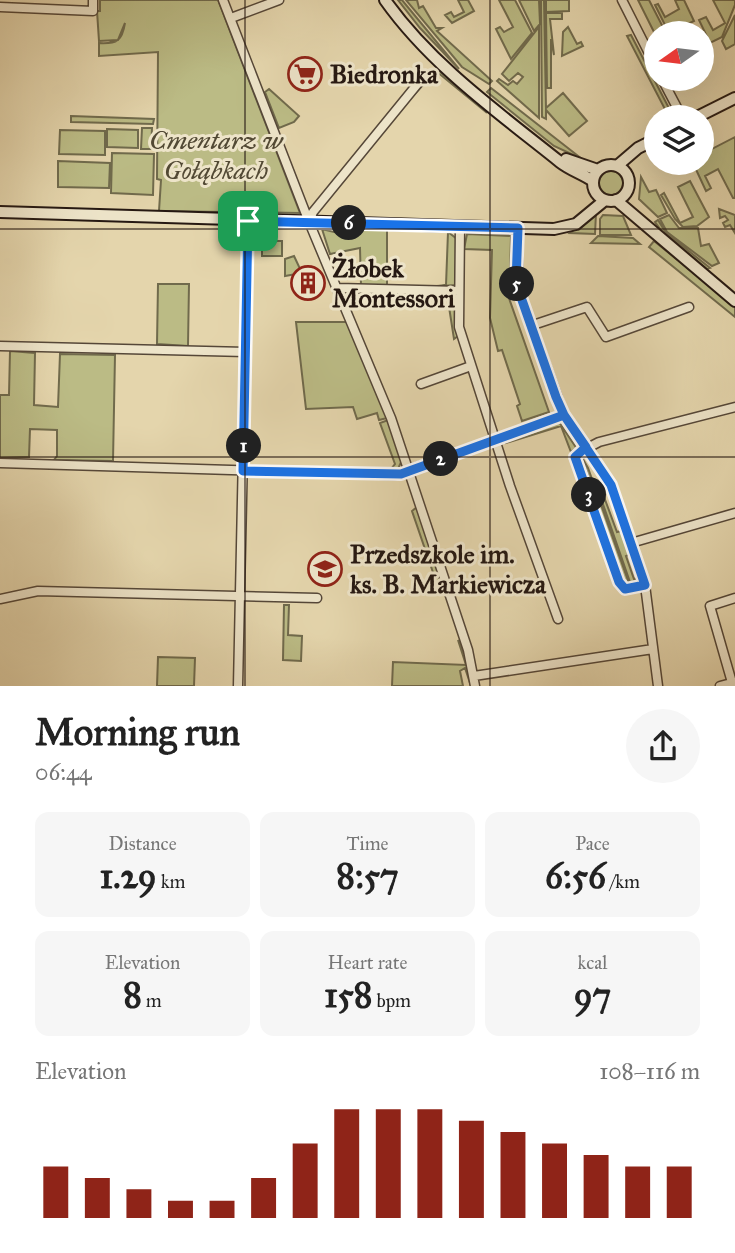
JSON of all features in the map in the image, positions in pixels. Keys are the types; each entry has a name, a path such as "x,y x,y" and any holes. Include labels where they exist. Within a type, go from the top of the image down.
{"street":[{"path":"0,7 93,10 93,0"},
{"path":"223,0 309,222 379,385 409,471 475,686"},
{"path":"230,19 279,0"},
{"path":"385,0 427,52 554,155 559,162 735,301"},
{"path":"622,0 644,43"},
{"path":"309,222 313,212 424,76"},
{"path":"714,108 735,98"},
{"path":"617,166 644,147"},
{"path":"644,153 627,175 626,193 640,218 660,240"},
{"path":"554,155 598,170"},
{"path":"564,227 578,215 594,187 598,170 607,165 617,166 627,175"},
{"path":"0,212 248,221 564,227 580,221 610,200 626,193"},
{"path":"238,686 248,221"},
{"path":"460,226 459,327 495,440 558,619"},
{"path":"518,228 518,288 564,415 611,485 645,585 658,686"},
{"path":"338,288 458,291"},
{"path":"536,324 587,307 606,337 689,307"},
{"path":"0,345 246,352"},
{"path":"421,384 471,366"},
{"path":"645,585 625,589 619,582 575,457 586,447 735,407"},
{"path":"0,463 396,475 564,415"},
{"path":"631,543 735,513"},
{"path":"0,599 38,591 317,598"},
{"path":"719,686 734,684 710,606 735,598"},
{"path":"474,676 653,649"}],"green space":[{"name":"Cmentarz w Gołąbkach","path":"100,0 218,0 300,213 159,211 161,180 157,179 158,52 99,56 99,43 118,40 99,41 97,11 100,11"},
{"path":"398,0 402,0 459,69 420,28"},
{"path":"406,0 417,0 419,8 423,6 436,28 442,28 437,31 492,81 489,84 462,67"},
{"path":"458,0 468,0 474,11 452,23 445,15 451,12 454,17 464,12"},
{"path":"499,0 515,0 532,33 511,59 496,29 500,27 504,32 513,27"},
{"path":"519,0 539,0 540,24 534,31"},
{"path":"541,0 544,0 546,108 563,93 587,121 569,136 546,110 546,119 542,117"},
{"path":"546,0 569,0 569,11 546,12"},
{"path":"638,0 649,0 660,21 648,21"},
{"path":"675,0 684,0 694,21 663,21 655,5 658,4 665,17 679,9"},
{"path":"713,0 735,0 722,37 714,41 714,29 725,23"},
{"path":"546,13 562,13 562,19 550,19 554,55 551,39 551,88 547,88"},
{"path":"735,15 735,44 726,49 722,41"},
{"path":"539,27 539,118 497,81 499,79 508,85 513,81 517,84 523,77 518,73 509,81 502,74"},
{"path":"568,27 577,44 581,42 583,46 562,56 563,32"},
{"path":"631,35 644,60 644,69 627,36"},
{"path":"434,69 487,109 486,112 436,71 409,100"},
{"path":"491,88 582,159 554,146 487,92"},
{"path":"269,89 299,116 294,122 279,128 265,92"},
{"path":"656,91 660,91 667,105 663,105"},
{"path":"71,116 154,119 153,124 71,122"},
{"path":"142,128 152,128 151,149 141,149"},
{"path":"107,129 138,130 138,148 107,147"},
{"path":"60,130 105,131 105,155 59,154"},
{"path":"735,137 735,198 718,169 714,171 714,148"},
{"path":"112,153 154,154 153,195 111,193"},
{"path":"58,161 110,163 109,188 58,187"},
{"path":"611,171 620,174 623,183 620,192 611,195 602,192 599,183 602,174"},
{"path":"699,175 707,175 711,188 706,191"},
{"path":"641,177 649,192 656,190 667,213 658,217 639,199"},
{"path":"690,181 709,217 697,226 683,227 675,219 661,195 664,193 680,223 693,217 678,187"},
{"path":"719,209 735,215 735,233 730,225 725,227 723,223 728,220 725,216 720,218"},
{"path":"596,213 595,234 570,233"},
{"path":"603,215 623,216 631,235 600,235 600,219"},
{"path":"669,215 679,228 698,228 701,246 709,244 719,263 712,266 667,232 660,219"},
{"path":"658,220 666,233 710,268 707,269 663,233 655,222"},
{"path":"322,229 346,235 352,230 387,230 387,285 361,285 360,248 330,254"},
{"path":"448,232 457,239 455,285 428,287 446,285"},
{"path":"467,234 511,236 510,281 504,284 549,412 522,421 517,406 520,404 502,350 498,351 490,318 492,250 464,249"},
{"path":"598,236 633,238 640,244 591,243"},
{"path":"262,241 282,241 282,256 262,256"},
{"path":"654,241 735,306 735,317 649,247"},
{"path":"294,256 302,273 285,276 285,259"},
{"path":"158,284 189,284 188,346 157,344"},
{"path":"447,294 455,296 458,336 454,339"},
{"path":"296,322 349,322 387,418 379,420 377,413 357,419 353,407 306,409"},
{"path":"10,351 35,353 34,405 58,407 60,354 115,355 113,461 54,460 57,456 57,430 30,429 29,457 0,458 0,395 9,395"},
{"path":"388,420 402,460 398,469 391,469 395,464 380,423"},
{"path":"559,422 577,449 571,452 561,426 506,443 505,440"},
{"path":"580,454 588,468 630,586 623,584"},
{"path":"600,486 617,532 622,531 631,554 626,556 634,579 640,578 638,583 631,585 597,487"},
{"path":"417,507 443,585 438,587 412,511"},
{"path":"284,605 289,605 288,635 302,636 301,661 283,660"},
{"path":"458,640 465,654 471,686 465,668 460,671 463,686 392,686 393,662 466,665"},
{"path":"158,657 195,658 194,686 157,686"}],"place":[{"name":"Biedronka","path":"305,74"},
{"name":"Żłobek Montessori","path":"308,283"},
{"name":"Przedszkole im. ks. B. Markiewicza","path":"325,569"}],"route":[{"path":"248,221 243,471 396,475 564,415 586,447 575,457 619,582 625,589 645,585 611,485 602,469 564,415 556,397 516,283 518,228 248,221"}]}
